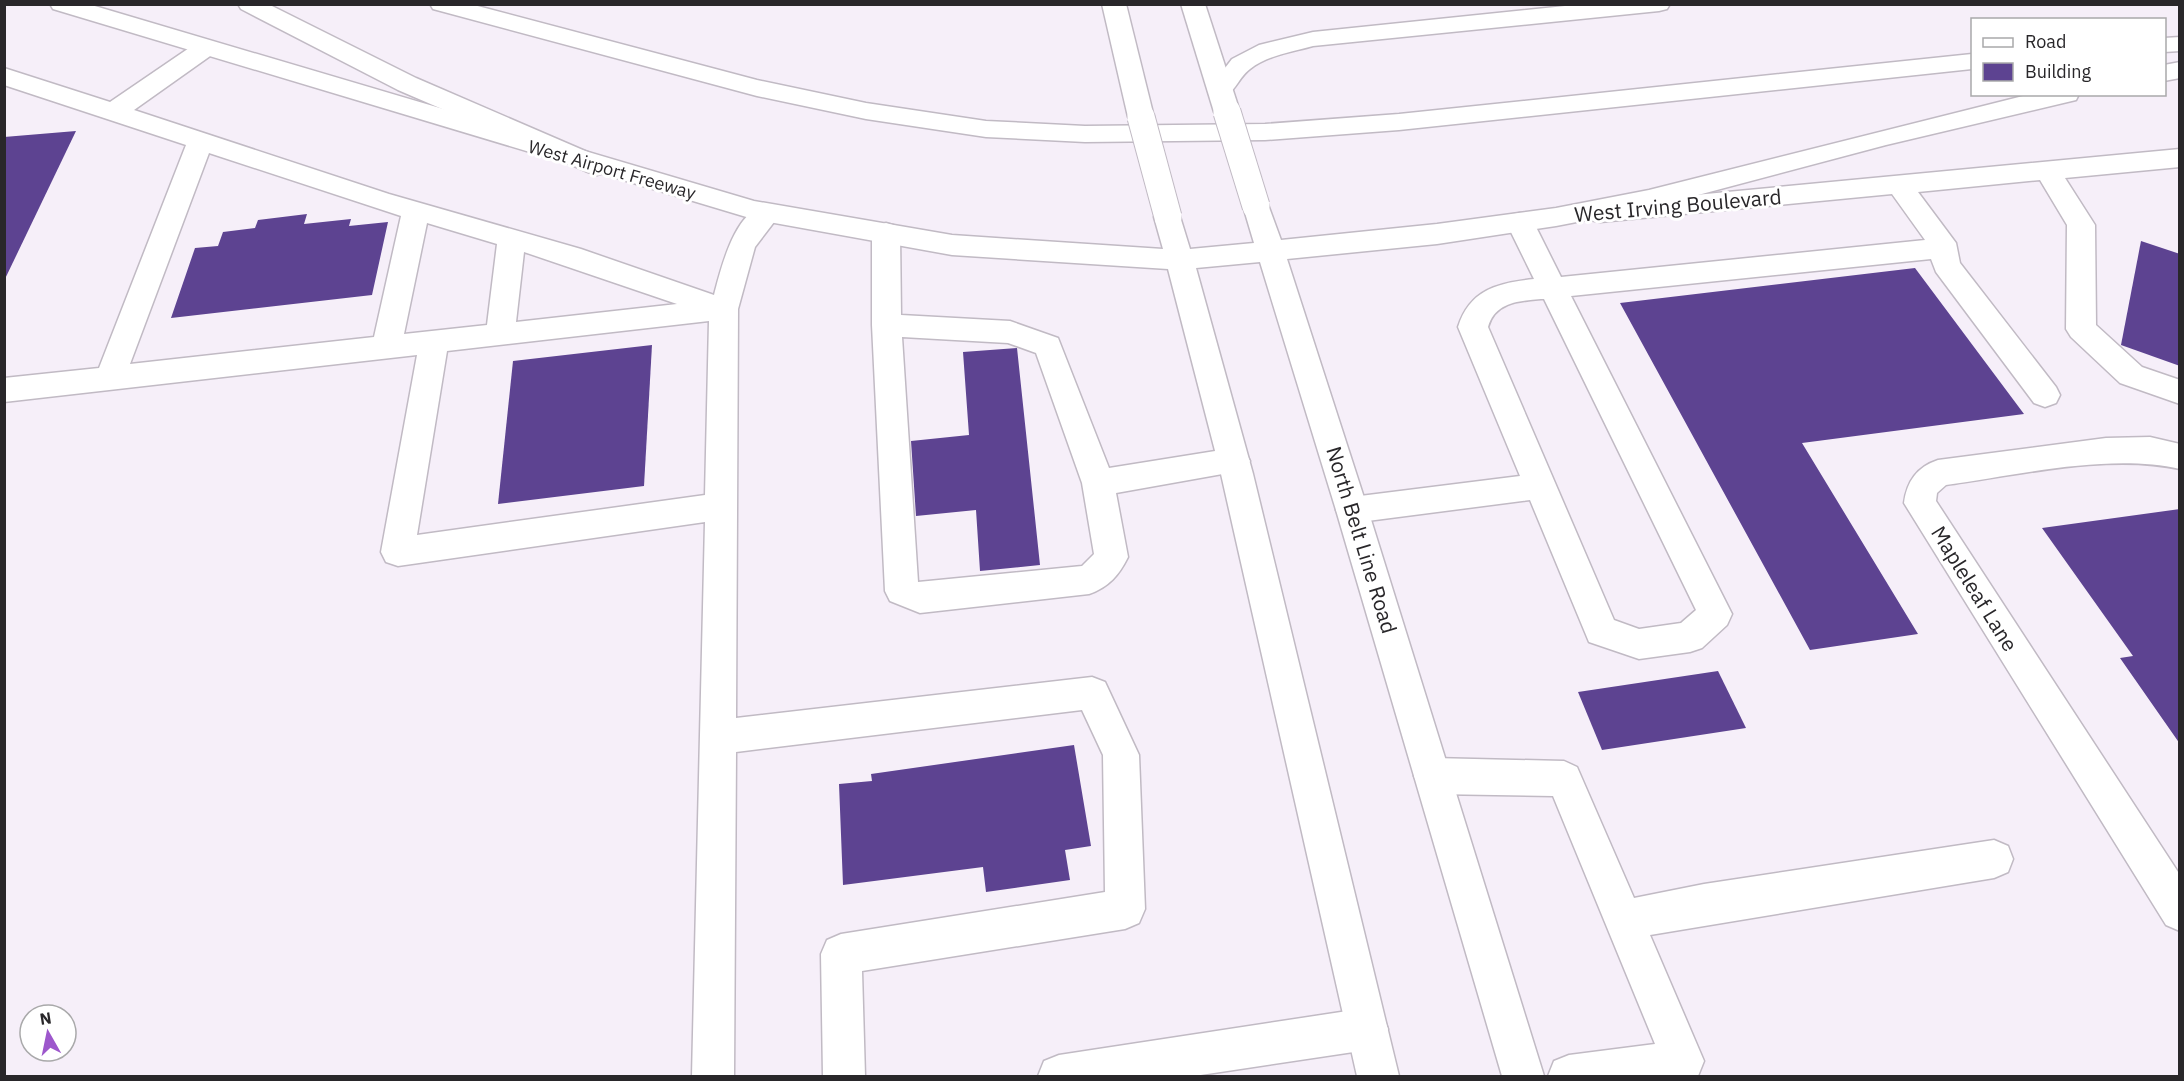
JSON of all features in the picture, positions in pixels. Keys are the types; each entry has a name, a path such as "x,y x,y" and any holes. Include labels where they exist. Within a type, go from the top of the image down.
{"main road":[{"name":"West Airport Freeway","path":"61,4 597,166 767,213 952,244 1178,260"},
{"path":"249,4 406,84 597,166"},
{"path":"441,4 757,88 866,111 986,129 1085,134 1265,132 1399,122 1971,62"},
{"path":"1114,4 1178,260 1233,461 1378,1077"},
{"name":"North Belt Line Road","path":"1193,4 1352,510 1523,1077"},
{"path":"1224,101 1242,64 1268,50 1313,39 1659,4"},
{"path":"115,111 204,49"},
{"path":"4,76 416,210 571,256 724,309"},
{"path":"1556,217 1649,199 1886,137 2059,96"},
{"path":"110,378 201,139"},
{"name":"West Irving Boulevard","path":"1178,260 1437,234 1556,217 2180,158"},
{"path":"2048,171 2081,225 2080,329 2131,375 2180,392"},
{"path":"1899,185 1942,243 1946,265 2045,395"},
{"path":"387,347 416,210"},
{"path":"713,1077 724,309 742,244 767,213"},
{"path":"1520,222 1553,288 1715,614 1690,637 1639,644 1601,632 1473,327 1475,315 1484,304 1498,296 1553,288 1943,248"},
{"path":"886,233 887,325 902,591 920,598 1089,580 1101,571 1111,557 1098,483 1048,346 1010,333 887,325"},
{"path":"500,334 512,238"},
{"path":"4,390 724,309"},
{"path":"434,342 398,552 721,506"},
{"name":"Mapleleaf Lane","path":"2180,457 2150,450 2106,451 1938,473 1922,488 1920,503 2180,911"},
{"path":"1098,483 1233,461"},
{"path":"1352,510 1540,486"},
{"path":"718,737 1092,693 1121,755 1125,909 840,954 844,1077"},
{"path":"1433,776 1564,779 1683,1061 1569,1077"},
{"path":"1623,920 1704,904 1994,860"},
{"path":"1059,1077 1167,1068 1367,1029"}],"building":[{"path":"76,131 4,281 4,137"},
{"path":"307,214 304,224 351,219 349,226 388,222 372,295 171,318 195,248 218,246 223,232 255,228 258,220"},
{"path":"2141,241 2180,254 2180,366 2121,345"},
{"path":"1915,268 2024,414 1802,443 1918,634 1810,650 1620,303"},
{"path":"652,345 644,486 498,504 513,361"},
{"path":"1017,348 1040,565 980,571 976,510 916,516 911,441 969,435 963,352"},
{"path":"2180,509 2180,744 2120,658 2133,656 2042,528"},
{"path":"1718,671 1746,728 1602,750 1578,692"},
{"path":"1074,745 1091,846 1065,850 1070,880 986,892 983,867 843,885 839,784 872,781 871,774"}]}
